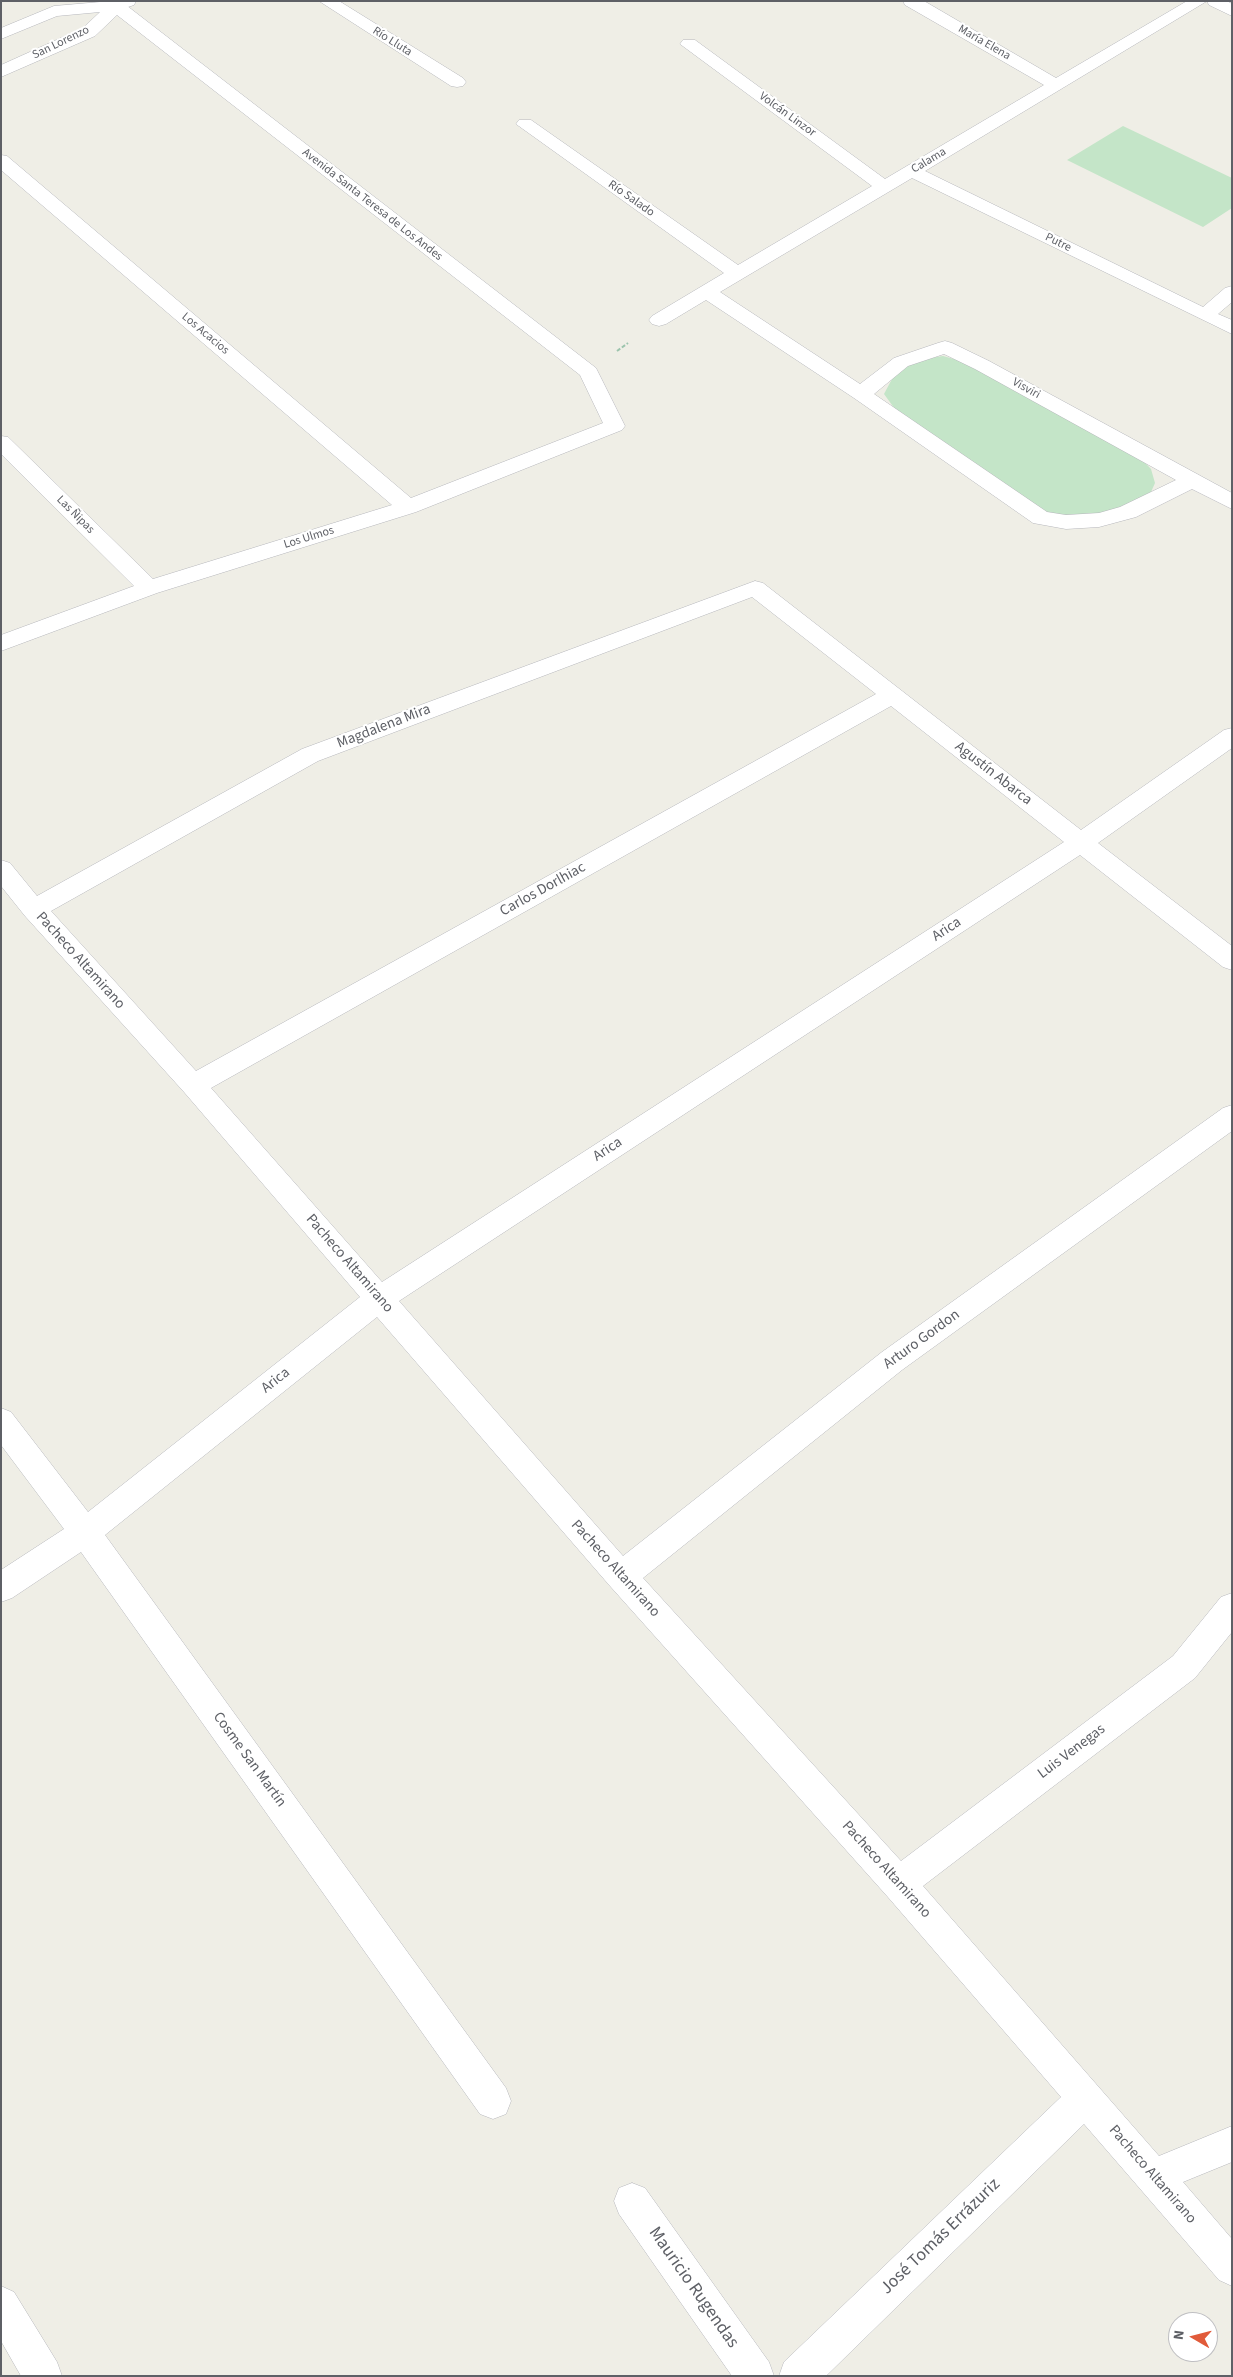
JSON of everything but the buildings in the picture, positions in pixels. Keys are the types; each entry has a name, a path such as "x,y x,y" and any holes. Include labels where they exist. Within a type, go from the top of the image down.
{"street":[{"name":"Río Lluta","path":"327,1 457,82"},
{"name":"María Elena","path":"911,1 1056,86"},
{"name":"Calama","path":"659,320 1199,1"},
{"path":"1215,1 1232,11"},
{"name":"San Lorenzo","path":"1,34 54,11 117,3"},
{"name":"San Lorenzo","path":"1,72 89,32 117,3"},
{"name":"Avenida Santa Teresa de Los Andes","path":"117,3 588,372 615,426"},
{"name":"Volcán Linzor","path":"689,44 885,187"},
{"name":"Río Salado","path":"525,124 738,274"},
{"name":"Los Acacios","path":"1,160 408,507"},
{"name":"Putre","path":"911,171 1232,328"},
{"path":"707,292 861,394 1041,518 1066,522 1098,520 1128,512 1191,481"},
{"path":"1205,315 1232,292"},
{"name":"Visviri","path":"861,394 900,362 945,347 982,365 1232,502"},
{"name":"Los Ulmos","path":"1,643 149,588 408,507 615,426"},
{"name":"Las Ñipas","path":"1,442 149,588"},
{"name":"Agustín Abarca","path":"755,588 1232,960"},
{"name":"Magdalena Mira","path":"34,909 310,755 755,588"},
{"name":"Carlos Dorlhiac","path":"193,1085 893,695"},
{"name":"Arica","path":"1,1588 85,1532 379,1299 1080,843 1232,736"},
{"name":"Pacheco Altamirano","path":"5,881 34,909 193,1085 621,1576 899,1884 1232,2267"},
{"name":"Arturo Gordon","path":"621,1576 892,1361 1232,1116"},
{"name":"Cosme San Martín","path":"1,1421 85,1532 494,2101"},
{"name":"Luis Venegas","path":"899,1884 1184,1667 1232,1607"},
{"name":"José Tomás Errázuriz","path":"798,2376 1084,2099"},
{"path":"1154,2176 1232,2144"},
{"name":"Mauricio Rugendas","path":"632,2201 755,2376"},
{"path":"1,2305 43,2376"}],"path":[{"path":"588,372 659,320"}],"green space":[{"path":"1123,126 1232,178 1232,208 1203,227 1067,160"},
{"path":"943,356 990,369 1129,446 1151,469 1155,483 1151,492 1128,512 1041,518 908,427 884,394 901,362"}]}
